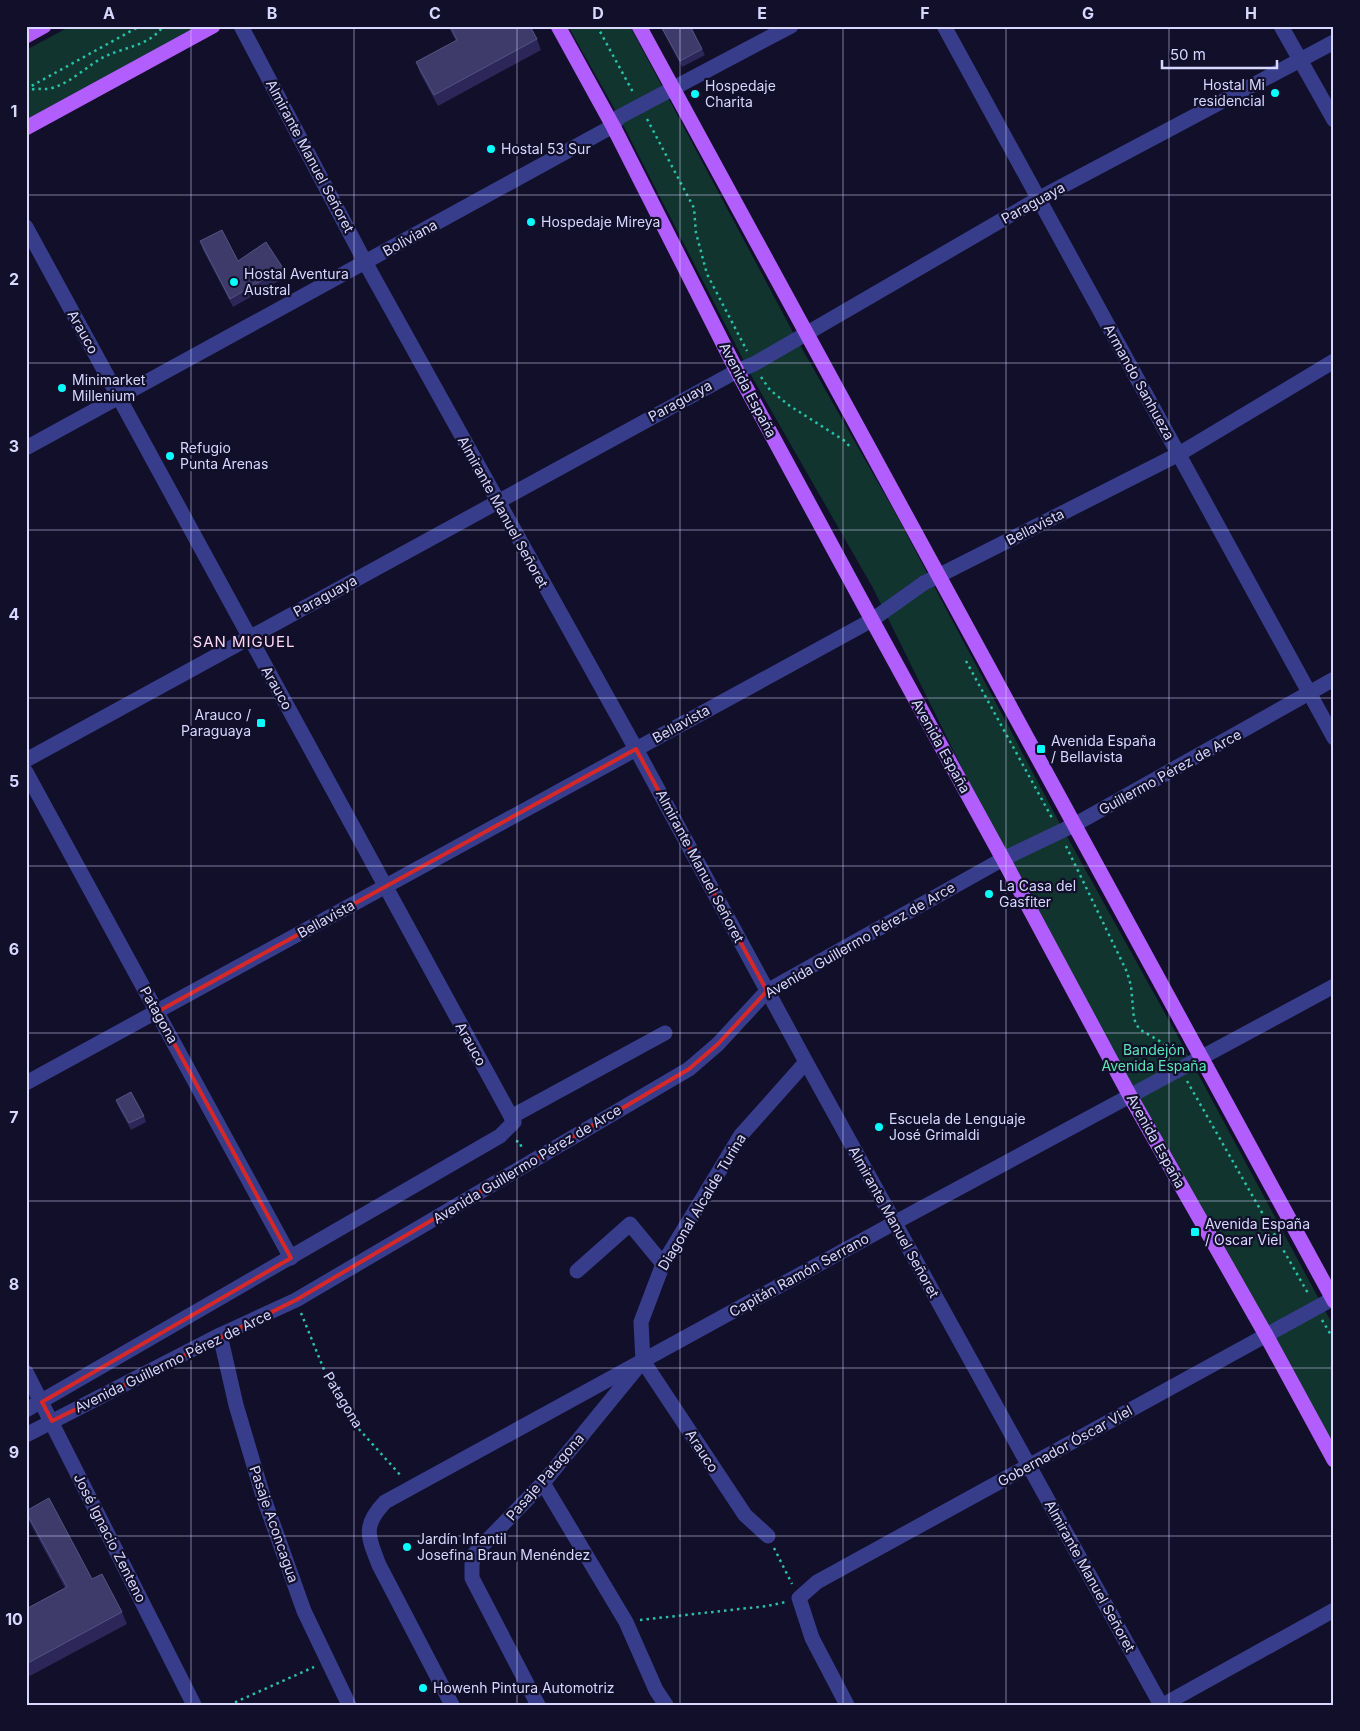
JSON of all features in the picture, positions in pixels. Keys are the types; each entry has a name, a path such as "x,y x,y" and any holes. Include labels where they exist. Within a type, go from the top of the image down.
{"main road":[{"path":"26,36 44,26"},
{"path":"26,128 213,26"},
{"name":"Avenida España","path":"558,26 613,126 736,370 1003,858 1130,1096 1266,1335 1334,1460"},
{"path":"638,26 1333,1300"}],"street":[{"name":"Almirante Manuel Señoret","path":"241,26 365,262 636,749 894,1223 1162,1705"},
{"name":"Boliviana","path":"26,448 613,126 619,117 790,26"},
{"name":"Armando Sanhueza","path":"944,26 1334,738"},
{"path":"1281,26 1334,120"},
{"name":"Paraguaya","path":"26,760 736,370 754,364 1038,199 1334,42"},
{"name":"Arauco","path":"26,227 512,1120"},
{"name":"Bellavista","path":"26,1083 872,620 924,583 1178,454 1334,361"},
{"name":"Guillermo Pérez de Arce","path":"1003,858 1074,825 1334,679"},
{"name":"Patagona","path":"26,772 291,1258"},
{"name":"Avenida Guillermo Pérez de Arce","path":"26,1435 220,1335 296,1300 689,1069 718,1044 767,991 1003,858"},
{"name":"Capitán Ramón Serrano","path":"452,1705 379,1566 370,1544 369,1525 374,1514 385,1502 894,1223 1334,986"},
{"name":"Avenida Guillermo Pérez de Arce","path":"26,1410 500,1136 512,1120 665,1033"},
{"name":"Diagonal Alcalde Turina","path":"643,1361 641,1322 663,1264 741,1135 806,1062"},
{"path":"577,1271 630,1224 663,1264"},
{"name":"Gobernador Óscar Viel","path":"799,1598 817,1582 1333,1300"},
{"name":"Pasaje Aconcagua","path":"220,1335 236,1405 263,1496 304,1611 349,1705"},
{"name":"Arauco","path":"643,1361 744,1516 768,1536"},
{"name":"Pasaje Patagona","path":"538,1705 472,1578 472,1564 476,1553 543,1483 643,1361"},
{"name":"José Ignacio Zenteno","path":"26,1372 194,1705"},
{"path":"543,1483 626,1622 656,1690 666,1705"},
{"path":"799,1598 812,1638 848,1705"},
{"path":"1162,1705 1334,1610"}],"path":[{"path":"26,90 140,26"},
{"path":"26,90 32,88 52,88 75,78 105,57 138,45 159,32 163,26"},
{"path":"597,26 694,208 696,233 706,274 754,364 770,390 790,406 845,442 854,452"},
{"path":"965,659 1059,832 1126,972 1131,986 1133,1012 1139,1029 1168,1046 1334,1340"},
{"path":"500,1136 520,1142 525,1165"},
{"name":"Patagona","path":"296,1300 325,1372 358,1428 411,1488"},
{"path":"626,1622 767,1606 799,1598 768,1536"},
{"path":"229,1705 328,1661"}],"highlighted area":[{"path":"636,749 767,991 718,1044 689,1069 296,1300 52,1421 42,1402 291,1258 157,1012"}],"green space":[{"path":"71,26 201,26 26,123 26,50"},
{"name":"Bandejón Avenida España","path":"568,26 630,26 796,338 897,516 1059,822 1182,1044 1334,1327 1334,1452 1006,857 873,588 752,377 619,117"}],"building":[{"path":"450,26 530,26 537,39 434,95 416,62 457,40"},
{"path":"661,26 690,26 702,49 680,61"},
{"path":"222,230 238,261 266,242 283,268 230,299 200,241"},
{"path":"131,1092 144,1116 129,1123 116,1100"},
{"path":"49,1498 92,1579 102,1574 122,1612 26,1664 26,1609 67,1587 26,1512"}],"place":[{"name":"Hostal Mi residencial","path":"1275,93"},
{"name":"Hospedaje Charita","path":"695,94"},
{"name":"Hostal 53 Sur","path":"491,149"},
{"name":"Hospedaje Mireya","path":"531,222"},
{"name":"Hostal Aventura Austral","path":"234,282"},
{"name":"Minimarket Millenium","path":"62,388"},
{"name":"Refugio Punta Arenas","path":"170,456"},
{"name":"Arauco / Paraguaya","path":"261,723"},
{"name":"Avenida España / Bellavista","path":"1041,749"},
{"name":"La Casa del Gasfiter","path":"989,894"},
{"name":"Escuela de Lenguaje José Grimaldi","path":"879,1127"},
{"name":"Avenida España / Oscar Viel","path":"1195,1232"},
{"name":"Jardín Infantil Josefina Braun Menéndez","path":"407,1547"},
{"name":"Howenh Pintura Automotriz","path":"423,1688"}],"district":[{"name":"SAN MIGUEL","path":"244,642"}]}
